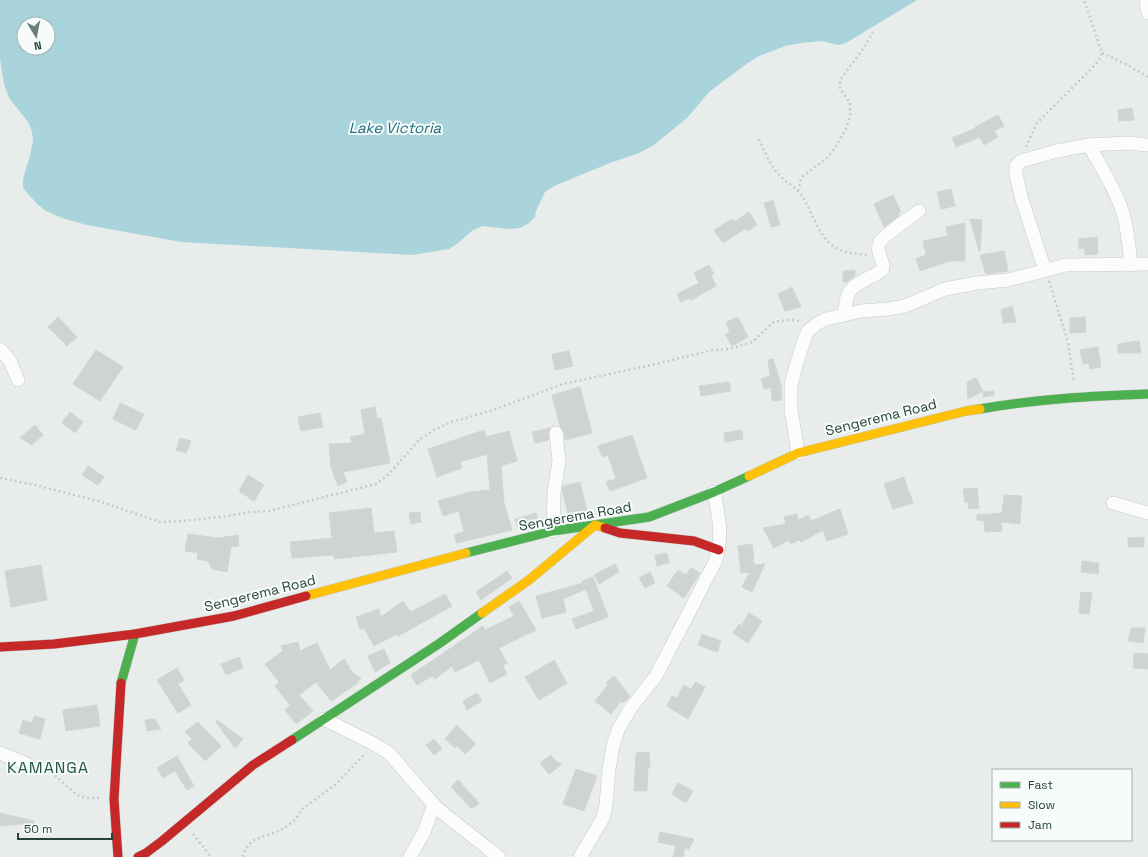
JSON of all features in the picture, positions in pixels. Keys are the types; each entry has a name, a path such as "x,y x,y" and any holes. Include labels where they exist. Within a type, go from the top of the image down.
{"main road":[{"name":"Sengerema Road","path":"0,647 54,644 135,634 234,616 448,557 553,532 649,517 714,492 798,453 966,411 1020,402 1076,397 1148,394"},
{"path":"138,857 154,847 253,765 440,643 529,580 595,525 620,533 699,542 719,550"},
{"path":"118,857 114,799 121,680 135,634"}],"street":[{"path":"1146,0 1148,13"},
{"path":"1045,270 1022,200 1016,175 1016,166 1021,161 1057,151 1089,145 1128,143 1148,145"},
{"path":"1089,145 1122,209 1127,231 1131,265"},
{"path":"844,314 849,290 881,271 883,263 879,256 878,248 884,237 919,211"},
{"path":"798,453 791,409 791,386 805,337 812,327 826,320 844,314 861,311 888,310 905,306 946,289 977,283 1008,280 1066,265 1148,264"},
{"path":"0,349 10,361 18,380"},
{"path":"553,532 554,492 559,461 556,433"},
{"path":"580,857 603,818 606,805 609,769 613,746 618,730 630,709 656,676 716,560 719,550 721,531 714,492"},
{"path":"1113,503 1148,513"},
{"path":"324,719 389,753 434,805 499,857"},
{"path":"0,752 27,764"},
{"path":"410,857 424,832 434,805"}],"path":[{"path":"1021,161 1037,123 1094,66 1102,53 1084,0"},
{"path":"798,191 801,179 804,175 826,159 834,151 847,127 850,115 850,103 840,88 840,80 863,49 873,32"},
{"path":"1102,53 1124,63 1148,77"},
{"path":"759,139 767,158 782,179 798,191 809,208 823,236 834,246 844,251 879,256"},
{"path":"1045,270 1066,336 1076,397"},
{"path":"0,478 35,485 102,502 160,522 183,521 250,512 269,511 376,484 389,474 419,440 434,430 451,422 491,411 563,384 713,350 729,349 752,342 774,322 796,320 812,327"},
{"path":"242,857 249,844 254,840 279,831 289,825 309,804 336,784 374,744"},
{"path":"27,764 52,773 77,795 86,798 114,799"},
{"path":"183,823 211,857"}],"water":[{"name":"Lake Victoria","path":"0,0 917,0 846,43 838,45 822,41 802,43 785,46 757,57 709,92 687,118 654,145 639,153 554,186 545,192 536,211 535,217 529,223 520,228 507,229 483,226 473,230 449,249 412,255 181,242 87,225 62,218 46,211 37,204 23,188 23,179 33,141 32,132 28,122 9,98 4,84 0,59"}],"building":[{"path":"1132,108 1134,120 1119,121 1118,110"},
{"path":"998,115 1004,126 994,131 998,137 984,145 980,137 956,147 952,138 976,128 975,127"},
{"path":"951,189 955,206 941,209 937,192"},
{"path":"893,195 901,212 898,214 899,216 884,227 874,204"},
{"path":"773,200 780,225 771,227 764,203"},
{"path":"749,212 757,225 748,231 746,228 723,243 714,230 732,219 734,222"},
{"path":"970,219 982,220 980,251 979,251"},
{"path":"965,223 965,261 950,261 920,271 916,259 926,255 923,241 948,236 946,227"},
{"path":"1097,237 1098,254 1085,255 1085,248 1079,249 1079,239"},
{"path":"1004,251 1008,271 986,274 980,255"},
{"path":"709,265 714,274 711,275 716,286 691,300 690,298 681,302 677,294 699,283 694,273"},
{"path":"855,270 855,276 847,282 843,282 843,271"},
{"path":"792,287 801,307 785,311 778,294"},
{"path":"1012,306 1016,322 1003,323 1001,310"},
{"path":"58,317 77,337 67,346 48,327"},
{"path":"738,317 748,337 732,346 725,334 730,332 726,322"},
{"path":"1085,317 1086,332 1070,333 1070,318"},
{"path":"1139,341 1141,353 1118,353 1118,344"},
{"path":"1098,347 1101,367 1090,369 1089,363 1083,364 1080,350"},
{"path":"96,350 123,367 100,401 73,384"},
{"path":"569,351 573,366 555,370 552,354"},
{"path":"773,359 781,385 782,400 772,401 771,387 764,389 761,379 770,376 768,360"},
{"path":"976,378 983,391 968,399 967,382"},
{"path":"729,382 731,391 701,396 699,386"},
{"path":"580,387 592,433 565,440 564,432 560,426 552,395"},
{"path":"994,391 994,395 983,397 983,392"},
{"path":"120,403 144,414 136,430 113,419"},
{"path":"375,407 377,419 381,418 390,463 343,472 347,482 338,486 331,467 329,444 352,443 350,437 365,434 361,410"},
{"path":"70,412 83,422 75,433 62,423"},
{"path":"320,413 323,427 301,431 298,417"},
{"path":"35,425 43,435 32,445 20,438"},
{"path":"550,428 548,433 549,440 535,443 532,432"},
{"path":"484,430 486,437 509,431 517,461 501,466 504,503 512,530 457,543 454,535 464,532 459,511 443,516 438,501 470,492 490,490 487,454 460,462 462,468 437,477 428,449"},
{"path":"742,430 743,439 725,442 724,433"},
{"path":"632,435 647,478 610,491 606,482 616,479 608,455 602,457 598,446"},
{"path":"180,438 191,441 186,453 176,450"},
{"path":"88,466 104,477 98,485 82,475"},
{"path":"248,475 264,485 254,501 239,491"},
{"path":"904,477 913,503 893,509 884,484"},
{"path":"580,482 588,515 569,518 562,490 563,486"},
{"path":"977,488 979,508 969,509 968,502 965,502 963,489"},
{"path":"1004,495 1022,496 1020,524 1001,522 1002,531 985,532 984,521 977,520 977,515 1002,513"},
{"path":"371,508 374,533 394,531 397,552 334,559 334,555 292,558 290,542 332,538 329,513"},
{"path":"840,509 848,534 827,541 823,530 801,542 799,540 791,544 789,540 774,548 763,528 786,524 784,517 797,514 798,520 808,515 811,521"},
{"path":"420,512 421,522 411,524 409,513"},
{"path":"536,513 539,523 518,528 515,519"},
{"path":"188,534 218,538 238,535 239,546 231,547 227,572 212,569 208,561 197,559 198,553 185,551"},
{"path":"1144,537 1144,547 1128,547 1128,538"},
{"path":"752,544 754,559 752,561 755,565 765,564 752,592 742,587 750,572 741,573 738,546"},
{"path":"667,553 669,563 657,566 655,555"},
{"path":"1082,561 1099,563 1098,574 1081,572"},
{"path":"615,564 619,572 599,584 594,575"},
{"path":"41,565 47,600 11,607 5,571"},
{"path":"691,568 700,573 684,598 667,586 678,570 686,575"},
{"path":"507,571 512,578 481,600 476,592"},
{"path":"650,572 655,583 645,588 639,578"},
{"path":"593,577 608,617 576,629 572,619 594,611 586,589 563,599 566,612 542,618 536,596 583,583 582,581"},
{"path":"1081,592 1092,593 1089,614 1079,613"},
{"path":"445,594 452,606 398,636 397,634 374,646 364,628 360,629 356,617 379,609 381,617 403,601 411,612"},
{"path":"519,601 536,630 499,648 507,663 503,666 507,674 490,683 479,660 455,672 452,666 435,679 432,676 417,685 411,675 483,626 485,630 514,616 509,607"},
{"path":"749,613 762,621 748,643 733,633 739,624 741,626"},
{"path":"1131,628 1145,628 1143,643 1128,641"},
{"path":"702,634 721,641 717,652 698,645"},
{"path":"298,642 300,651 317,643 330,670 344,659 350,667 348,668 361,679 357,681 358,683 331,701 316,682 299,695 313,711 296,724 285,710 290,705 275,686 279,682 265,664 283,651 281,646"},
{"path":"384,649 390,663 375,672 368,656"},
{"path":"1134,653 1148,654 1148,669 1133,668"},
{"path":"239,657 243,668 226,675 221,664"},
{"path":"554,660 567,683 539,700 525,677"},
{"path":"177,668 184,680 178,684 191,705 178,713 157,680"},
{"path":"614,676 630,696 623,703 621,701 611,714 595,701 608,685 606,683"},
{"path":"696,682 705,687 688,719 667,706 672,696 677,698 684,685 691,689"},
{"path":"477,693 482,701 467,710 463,701"},
{"path":"97,705 100,726 66,731 63,710"},
{"path":"34,716 45,719 40,739 19,733 23,720 32,723"},
{"path":"155,719 161,729 147,731 145,720"},
{"path":"217,720 243,739 235,748 216,722"},
{"path":"198,722 221,746 205,761 188,743 192,739 185,732"},
{"path":"457,725 476,744 465,754 457,746 455,748 445,739"},
{"path":"434,739 442,749 434,755 426,745"},
{"path":"649,752 650,768 648,768 647,791 634,791 636,753"},
{"path":"551,755 555,761 562,764 549,774 540,763"},
{"path":"177,756 194,786 187,790 175,771 163,778 157,768"},
{"path":"576,769 597,776 584,811 563,804"},
{"path":"458,780 479,803 472,809 451,787"},
{"path":"678,783 693,791 686,803 672,794"},
{"path":"0,813 34,821 34,823 0,826"},
{"path":"660,832 694,839 689,849 685,848 683,857 673,857 676,846 658,842"}],"traffic: fast":[{"path":"980,409 1064,398 1148,394"},
{"path":"466,553 553,531 649,517 714,492 749,476"},
{"path":"292,740 440,643 482,613"},
{"path":"121,683 135,634"}],"traffic: slow":[{"path":"749,476 798,453 966,411 980,409"},
{"path":"482,613 529,580 595,525 605,528"},
{"path":"306,596 466,553"}],"traffic: jam":[{"path":"605,528 620,533 694,541 719,550"},
{"path":"0,647 54,644 135,634 234,616 306,596"},
{"path":"118,857 114,799 121,683"},
{"path":"138,857 162,841 253,765 292,740"}],"district":[{"name":"KAMANGA","path":"48,767"}]}
